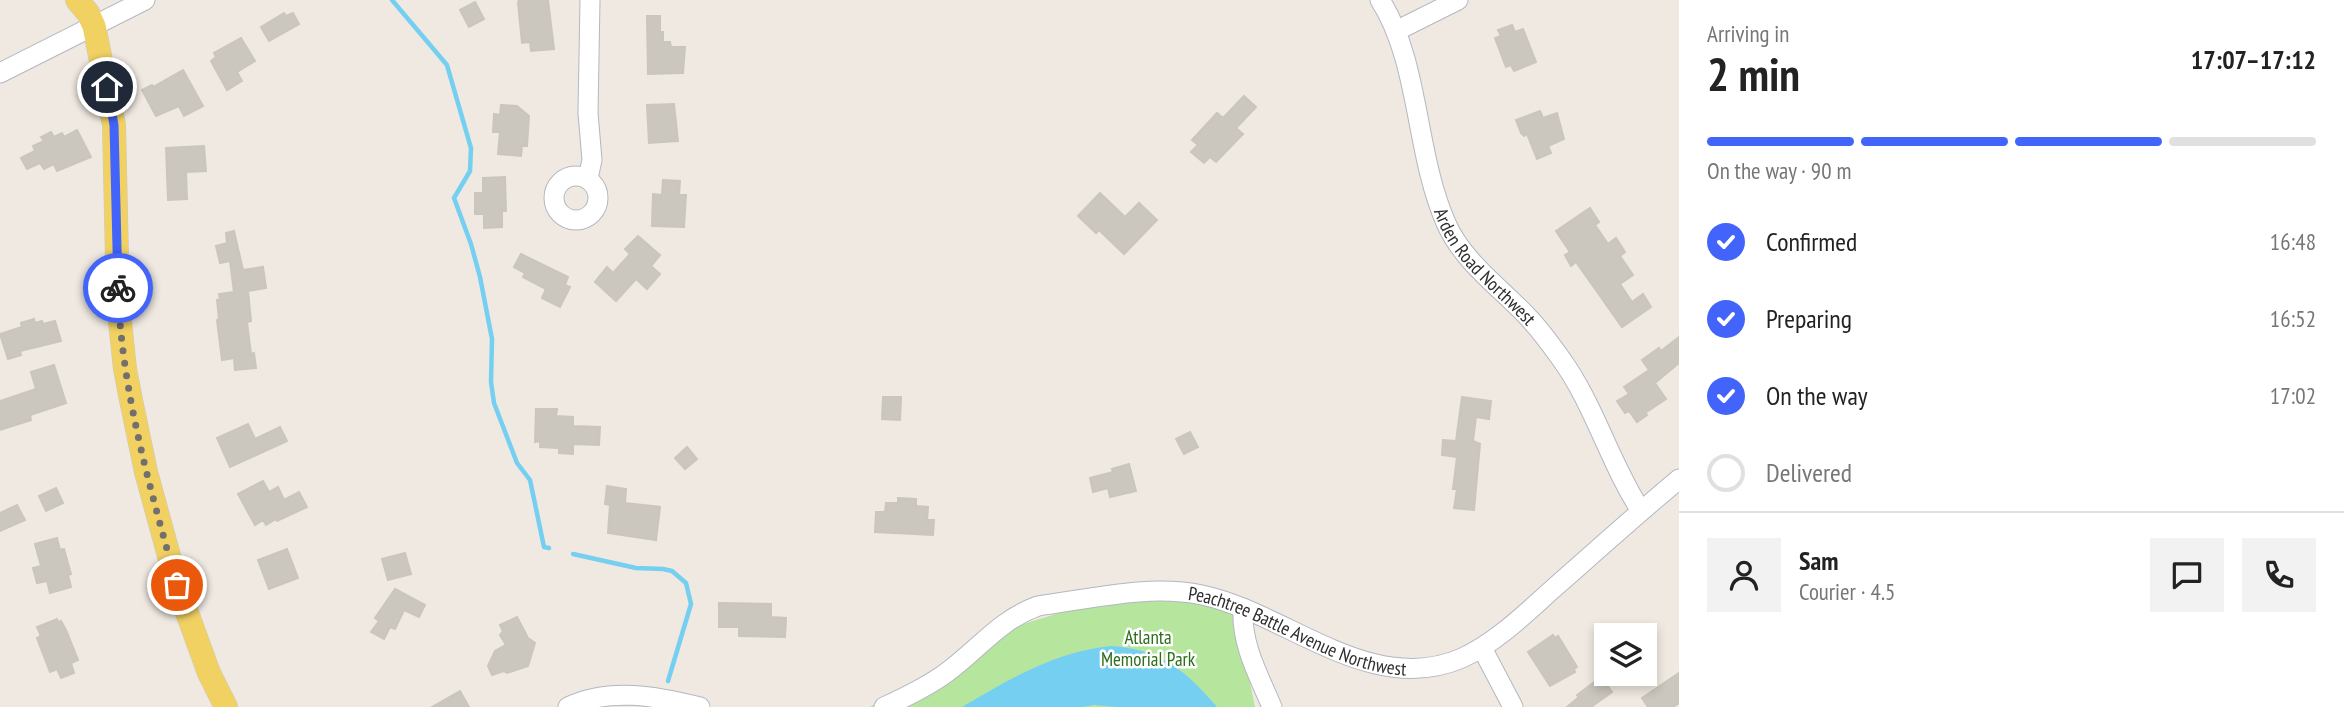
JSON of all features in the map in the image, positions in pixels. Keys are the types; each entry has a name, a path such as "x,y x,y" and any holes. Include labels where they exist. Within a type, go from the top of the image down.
{"main road":[{"path":"87,10 114,125 118,303 127,379 146,472 177,585 209,673 226,707"}],"street":[{"path":"0,73 87,10 145,0"},
{"path":"588,178 592,160 588,113 590,0"},
{"name":"Arden Road Northwest","path":"1380,0 1396,31 1404,55 1425,160 1447,227 1469,259 1529,318 1561,358 1582,393 1629,493 1641,511"},
{"path":"1396,31 1458,0"},
{"name":"Peachtree Battle Avenue Northwest","path":"884,707 918,692 947,672 1005,622 1038,606 1164,590 1202,595 1243,608 1347,655 1390,668 1437,666 1461,659 1482,648 1538,603 1679,479"},
{"path":"1243,608 1242,628 1247,647 1272,707"},
{"path":"1482,648 1513,707"},
{"path":"568,707 591,698 618,695 652,697 700,707"}],"green space":[{"name":"Atlanta Memorial Park","path":"1147,586 1236,614 1255,707 870,707 994,633"}],"water":[{"path":"1111,646 1143,652 1170,664 1194,682 1217,707 962,707 1033,668 1070,654"}],"building":[{"path":"519,0 548,0 554,49 531,51 530,42 522,43"},
{"path":"475,2 484,19 469,27 460,10"},
{"path":"284,13 286,16 293,13 299,24 269,41 261,27"},
{"path":"647,16 660,16 663,42 670,42 671,47 685,47 683,73 648,74"},
{"path":"1512,25 1515,32 1523,29 1536,62 1514,71 1511,65 1506,67 1495,38 1501,36 1498,30"},
{"path":"241,38 255,61 237,72 242,81 227,90 211,61 216,57 214,53"},
{"path":"183,70 203,106 184,116 179,106 156,116 142,90 152,85 153,87"},
{"path":"1244,96 1256,107 1236,128 1243,134 1216,162 1210,157 1204,163 1191,152 1198,145 1192,140 1217,113 1223,118"},
{"path":"674,104 678,141 649,143 647,105"},
{"path":"501,105 517,106 529,116 527,146 522,146 521,156 498,154 500,132 493,132 494,114 500,115"},
{"path":"1540,111 1543,118 1557,113 1564,139 1548,146 1551,153 1537,159 1527,134 1524,136 1521,133 1516,120"},
{"path":"77,130 91,157 57,171 54,164 44,169 40,163 27,169 21,158 35,151 33,146 44,141 41,137 51,132 54,137 62,133 64,137"},
{"path":"204,146 206,171 186,172 187,199 168,200 166,148"},
{"path":"505,177 506,211 502,211 502,227 484,228 484,214 475,214 475,193 483,193 483,178"},
{"path":"663,180 680,181 679,195 686,195 684,227 652,226 653,194 662,195"},
{"path":"1100,193 1125,217 1139,203 1157,220 1124,254 1099,230 1096,233 1078,216"},
{"path":"1590,208 1599,222 1595,225 1608,244 1616,238 1625,252 1620,256 1633,275 1620,284 1632,302 1643,294 1651,307 1622,327 1576,262 1571,266 1565,255 1570,252 1556,231"},
{"path":"234,231 243,270 263,267 266,288 248,291 251,321 247,322 251,354 254,353 256,368 235,370 234,358 222,360 217,320 219,294 234,292 230,261 220,263 216,246 227,243 226,233"},
{"path":"638,236 660,255 651,266 660,274 647,289 636,279 616,301 595,282 607,267 613,273 630,254 625,249"},
{"path":"521,254 568,277 565,285 570,287 560,307 542,298 546,289 523,277 525,273 514,267"},
{"path":"34,319 35,323 42,321 43,324 55,321 61,341 20,351 21,355 8,359 0,334 22,327 21,323"},
{"path":"1679,337 1679,363 1655,383 1666,399 1637,422 1629,411 1625,413 1617,401 1629,394 1624,387 1649,370 1642,360 1659,348 1661,351"},
{"path":"54,365 66,403 30,415 31,420 0,430 0,401 36,389 31,372"},
{"path":"883,397 901,397 900,420 882,419"},
{"path":"1462,397 1491,401 1489,419 1476,417 1473,441 1480,444 1474,510 1454,508 1457,489 1453,489 1457,457 1442,455 1443,440 1456,441"},
{"path":"536,409 557,409 556,416 573,417 573,426 600,427 599,445 573,444 573,454 559,453 559,448 540,447 540,441 535,442"},
{"path":"248,424 255,439 280,427 287,441 230,467 217,438"},
{"path":"1190,432 1198,447 1184,454 1176,439"},
{"path":"687,447 697,459 685,469 675,458"},
{"path":"1129,464 1136,491 1110,497 1108,488 1093,492 1090,478 1113,472 1112,469"},
{"path":"263,481 269,492 278,487 284,500 299,492 307,507 266,525 263,520 255,525 238,494"},
{"path":"607,486 626,489 625,503 660,507 656,540 608,533 610,505 605,504"},
{"path":"56,488 63,503 46,511 39,496"},
{"path":"898,498 916,499 916,506 928,507 927,520 934,520 933,535 875,532 876,512 885,512 886,503 898,503"},
{"path":"17,505 25,520 0,531 0,513"},
{"path":"57,538 60,550 64,549 71,574 68,575 71,587 50,593 47,581 37,583 33,568 41,566 35,544"},
{"path":"287,549 298,578 269,589 258,560"},
{"path":"405,553 411,574 388,580 382,559"},
{"path":"395,589 425,605 419,617 404,610 395,629 390,627 384,639 371,632 379,621 375,618"},
{"path":"719,603 771,604 771,617 786,618 785,637 739,636 739,627 719,627"},
{"path":"517,617 528,638 535,643 528,666 492,675 488,666 495,651 506,645 500,635 503,631 500,625"},
{"path":"57,619 66,630 78,660 71,663 74,673 61,678 57,669 50,672 37,638 41,636 37,627"},
{"path":"1553,635 1555,638 1558,636 1577,667 1575,672 1550,686 1528,652"},
{"path":"1679,673 1679,703 1673,707 1648,707 1642,698"},
{"path":"1594,682 1594,686 1608,686 1612,692 1591,707 1567,707 1579,697 1577,695"},
{"path":"460,691 469,707 432,707"}],"waterway":[{"path":"392,0 447,65 471,148 470,171 454,198 480,277 492,339 491,382 494,403 517,463 530,480 544,547 549,548"},
{"path":"573,554 636,568 672,571 686,583 691,604 668,681"}],"way so far":[{"path":"118,288 125,369 131,400 146,472 177,585"}],"route":[{"path":"107,87 114,125 118,288"}]}
